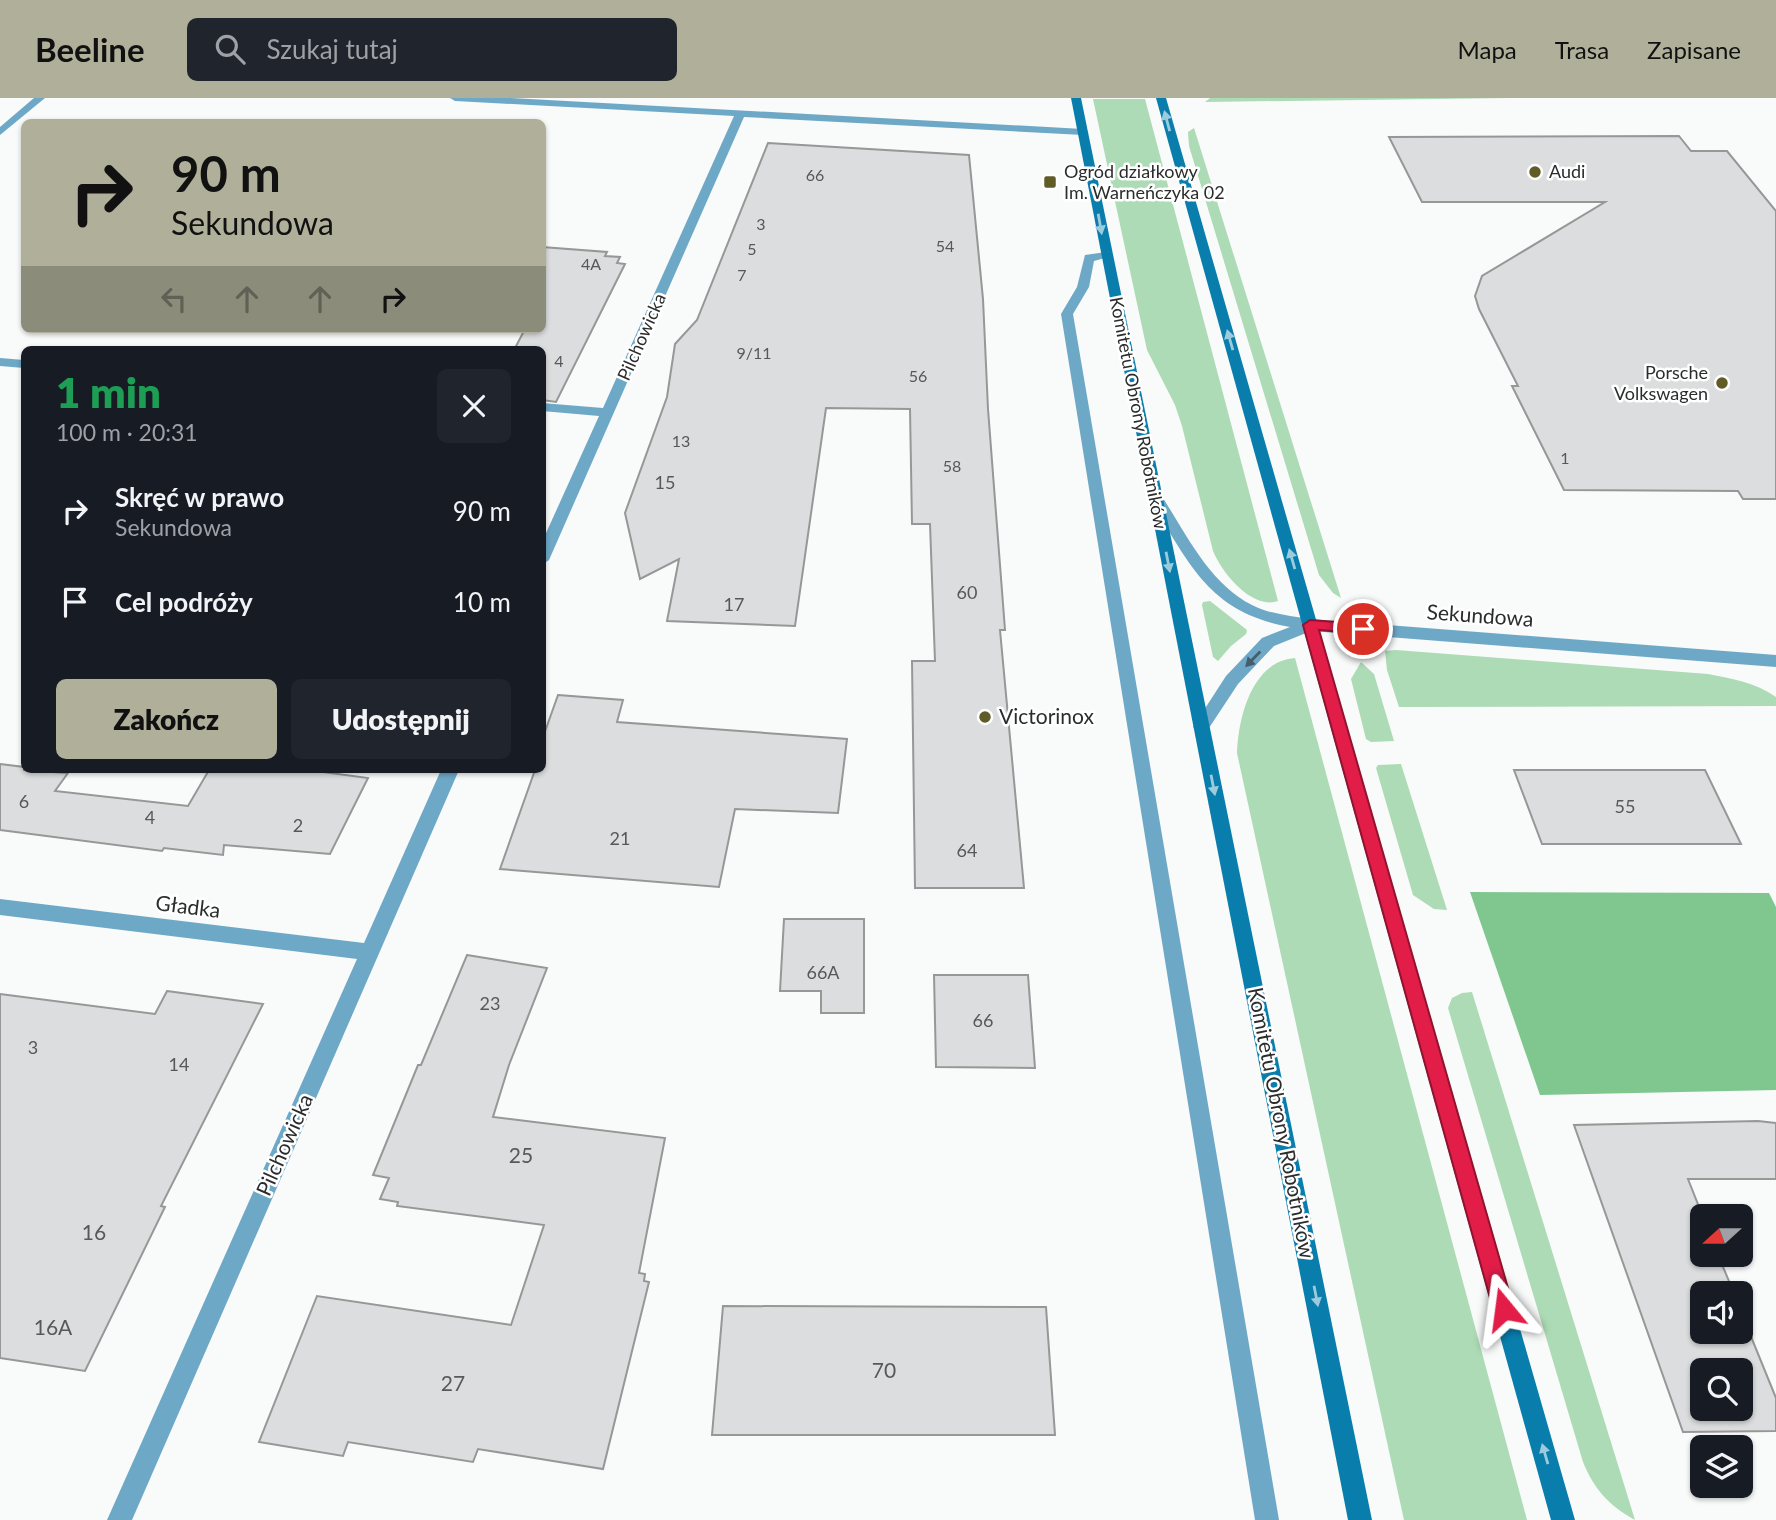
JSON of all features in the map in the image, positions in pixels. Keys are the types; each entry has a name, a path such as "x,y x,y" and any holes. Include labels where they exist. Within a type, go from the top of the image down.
{"street":[{"path":"0,132 40,98"},
{"path":"455,98 1083,132"},
{"name":"Komitetu Obrony Robotników","path":"1076,98 1360,1520"},
{"path":"1161,98 1563,1520"},
{"name":"Pilchowicka","path":"546,551 740,114"},
{"path":"1106,256 1088,258 1083,286 1067,314 1267,1520"},
{"path":"0,362 21,364"},
{"path":"546,407 608,413"},
{"name":"Sekundowa","path":"1154,495 1211,579 1231,599 1262,616 1310,625 1776,662"},
{"path":"1201,727 1232,680 1268,642 1310,625"},
{"name":"Pilchowicka","path":"119,1520 449,773"},
{"name":"Gładka","path":"0,906 370,952"}],"green space":[{"path":"1210,98 1508,98 1205,102"},
{"path":"1093,99 1145,99 1278,601 1258,600 1248,595 1223,569 1213,551 1182,426 1175,405 1147,350"},
{"path":"1194,128 1341,598 1333,593 1319,575 1189,146 1188,132"},
{"path":"1210,601 1247,630 1218,661 1213,657 1202,605 1203,602"},
{"path":"1385,651 1708,674 1760,688 1776,697 1776,706 1399,707 1387,670"},
{"path":"1295,658 1527,1520 1404,1520 1237,753 1244,708 1258,680 1268,669"},
{"path":"1361,662 1374,674 1394,741 1371,742 1366,739 1351,679"},
{"path":"1401,764 1447,910 1434,909 1413,895 1376,768 1378,765"},
{"path":"1470,892 1769,893 1776,907 1776,1090 1540,1095"},
{"path":"1472,992 1635,1520 1603,1496 1583,1462 1448,1008 1452,998"}],"building":[{"path":"1679,136 1691,151 1727,151 1776,211 1776,499 1743,499 1738,491 1564,490 1512,386 1518,386 1475,296 1482,276 1605,202 1422,202 1389,137"},
{"path":"768,143 969,155 983,299 988,409 1005,630 1000,630 1024,888 915,888 912,661 935,661 930,524 912,524 910,409 826,408 795,626 667,621 679,559 640,579 625,513 667,397 675,344 697,320"},
{"path":"546,247 607,252 605,256 620,257 617,263 625,264 556,402 546,401 546,346 516,346 523,333 546,333"},
{"path":"558,695 623,700 617,722 847,739 838,813 735,809 719,887 500,869 534,773 546,773 546,729"},
{"path":"0,764 21,767 21,773 68,773 55,791 188,806 207,773 330,773 368,778 330,854 224,845 223,855 164,848 162,851 0,830"},
{"path":"1514,770 1705,770 1741,844 1542,844"},
{"path":"784,919 864,919 864,1013 821,1013 821,991 780,991"},
{"path":"467,955 547,968 509,1065 493,1117 665,1138 639,1273 645,1274 644,1281 649,1282 603,1469 478,1449 473,1462 348,1442 343,1456 259,1442 317,1296 511,1325 544,1225 397,1206 398,1202 380,1199 389,1178 373,1175"},
{"path":"934,975 1028,975 1035,1068 936,1067"},
{"path":"167,991 263,1004 161,1206 165,1207 85,1371 0,1358 0,994 155,1014"},
{"path":"1758,1121 1776,1123 1776,1179 1688,1179 1698,1204 1690,1204 1690,1267 1723,1267 1729,1281 1690,1281 1690,1344 1753,1344 1753,1341 1776,1398 1776,1431 1683,1432 1574,1125"},
{"path":"723,1306 1046,1307 1055,1435 712,1435"}],"place":[{"name":"Audi","path":"1535,172"},
{"name":"Ogród działkowy Im. Warneńczyka 02","path":"1050,182"},
{"name":"Porsche Volkswagen","path":"1722,383"},
{"name":"Victorinox","path":"985,717"}],"route":[{"path":"1363,629 1310,625 1504,1309"}]}
